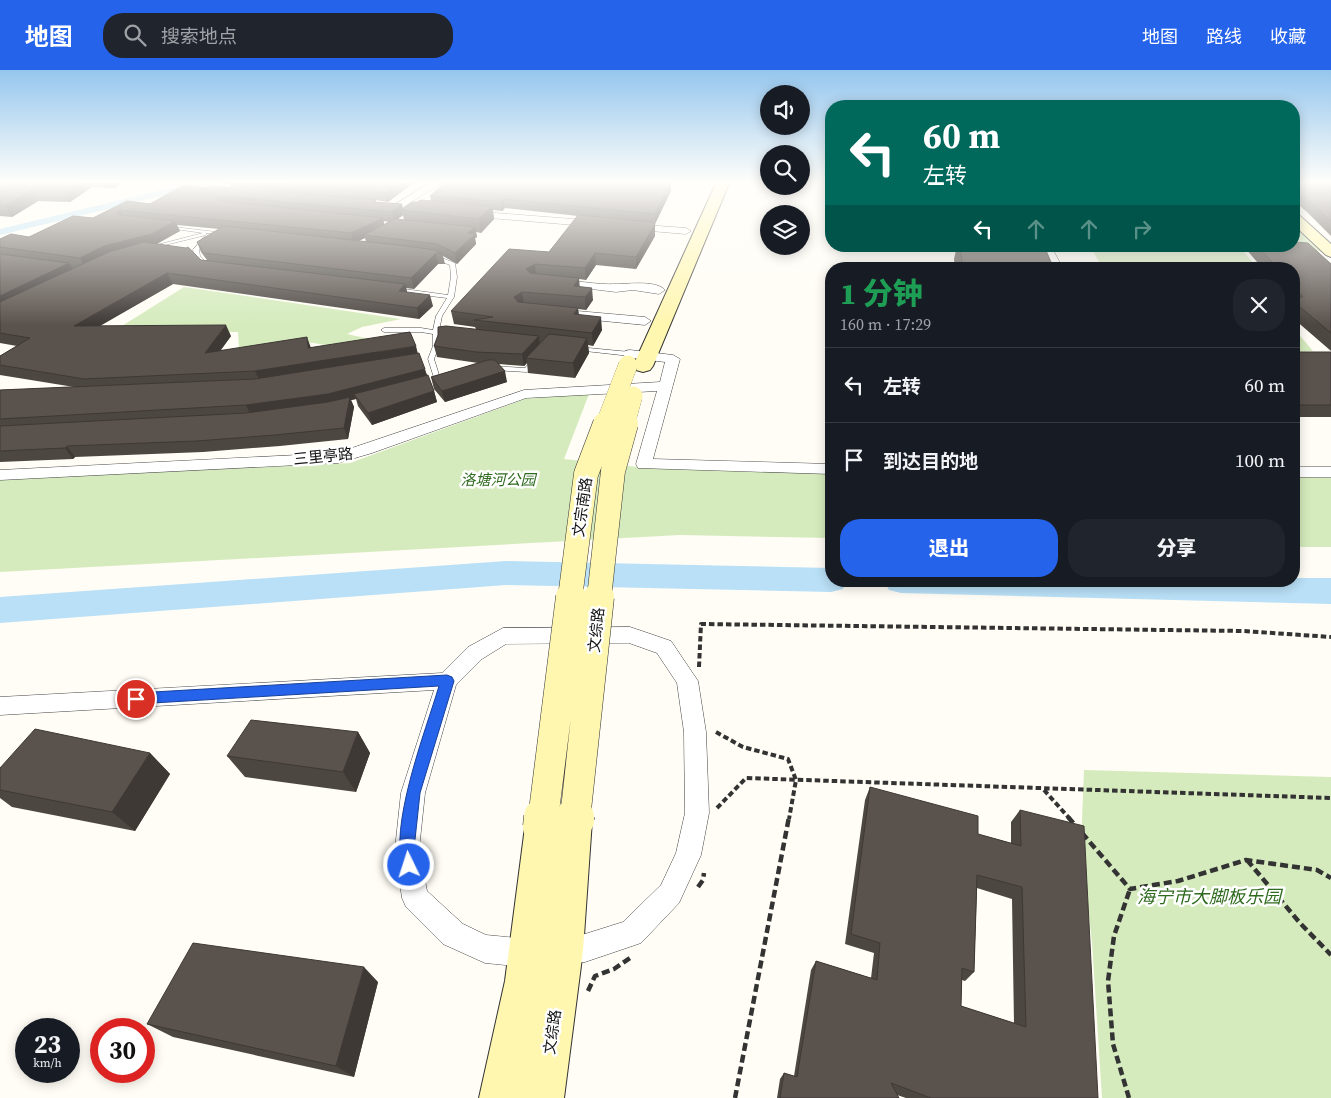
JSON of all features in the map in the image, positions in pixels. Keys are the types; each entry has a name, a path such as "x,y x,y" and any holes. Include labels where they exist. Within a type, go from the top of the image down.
{"main road":[{"path":"637,360 701,229"},
{"path":"1306,229 1331,252"},
{"name":"文宗南路","path":"559,824 586,474 637,360 645,321 686,231"},
{"path":"501,1098 525,981 527,953 559,824"},
{"name":"文综路","path":"542,1098 564,950 559,824"}],"street":[{"path":"662,229 686,231"},
{"path":"546,282 616,288 633,286 659,290"},
{"path":"567,314 645,321"},
{"path":"637,360 673,359 644,464 825,469"},
{"name":"三里亭路","path":"0,475 338,458 366,450 524,394 665,386"},
{"path":"1300,472 1331,472"},
{"path":"630,635 664,647 687,681 694,732 697,813 688,855 670,894 631,933 586,948 527,953 485,949 453,934 415,898 407,849 413,793 447,681 475,653 503,636 630,635"},
{"path":"0,706 447,681"}],"lane":[{"path":"183,229 233,235"},
{"path":"140,251 211,232"},
{"path":"206,266 197,256 196,250 211,232"},
{"path":"424,256 439,258 453,264 454,277 450,297 439,316 436,346 431,359 434,382 446,378"},
{"path":"392,290 450,297"},
{"path":"384,330 445,333"},
{"path":"574,349 637,360"},
{"path":"478,367 527,370 542,352"},
{"path":"422,360 431,359"}],"path":[{"path":"699,672 701,624 1243,631 1331,637"},
{"path":"711,725 716,733 743,747 788,759 796,780 735,1098"},
{"path":"715,810 746,778 1331,798"},
{"path":"1044,789 1130,889"},
{"path":"1130,889 1178,881 1246,860 1317,870 1331,878"},
{"path":"1246,860 1300,923 1331,955"},
{"path":"691,894 703,880 704,872"},
{"path":"1129,1098 1113,1044 1108,981 1114,936 1130,889"},
{"path":"614,969 636,954"}],"green space":[{"path":"1300,229 1306,229 1331,252 1300,250"},
{"path":"1093,252 1244,252 1252,262 1099,262"},
{"path":"184,287 401,319 362,327 347,334 378,341 346,348 300,341 239,348 238,332 114,331"},
{"path":"1300,336 1313,351 1300,352"},
{"name":"洛塘河公园","path":"589,394 564,459 647,468 825,471 825,538 680,535 0,572 0,480 350,463 525,399"},
{"path":"1300,477 1331,478 1331,547 1300,547"},
{"name":"海宁市大脚板乐园","path":"1084,770 1331,777 1331,1098 1102,1098 1092,943 1081,845"}],"building":[{"path":"46,229 161,229 152,234 104,246 80,258 0,247 0,239 11,234 29,237"},
{"path":"219,229 251,229 406,246 435,250 442,254 436,253 411,278 204,253 197,242"},
{"path":"311,229 360,229 351,233"},
{"path":"376,229 473,229 468,233 475,234 455,253 437,244 364,235"},
{"path":"567,229 652,229 636,257 595,253 585,268 535,264 526,269 530,273 579,278 574,286 592,288 585,297 522,292 514,297 518,302 578,308 574,314 601,317 592,333 474,320 493,317 451,311 509,249 549,252"},
{"path":"144,242 188,247 201,260 405,284 399,291 430,295 417,308 167,273 74,326 226,325 205,353 307,337 308,348 410,332 416,346 255,371 84,379 0,365 0,356 30,338 0,333 0,302 109,252"},
{"path":"1300,242 1308,243 1331,264 1331,333 1300,307 1300,297 1303,297 1300,293 1300,262 1272,262 1263,252 1300,252"},
{"path":"961,252 1047,252 1051,262 962,262"},
{"path":"0,254 69,263 0,296"},
{"path":"446,326 539,336 522,354 476,352 434,346 438,335 438,327"},
{"path":"549,334 587,338 573,363 526,358"},
{"path":"1300,352 1331,352 1331,405 1300,405"},
{"path":"419,353 425,369 328,394 246,405 0,419 0,390 255,379"},
{"path":"488,360 495,360 505,371 442,391 431,377"},
{"path":"428,375 434,391 368,413 354,394"},
{"path":"350,397 344,428 197,441 67,446 65,448 0,451 0,426 246,413 328,402"},
{"path":"251,720 358,732 343,772 227,756"},
{"path":"35,729 150,753 112,812 0,790 0,768"},
{"path":"870,787 978,816 978,834 1021,846 1020,810 1084,826 1098,1098 931,1098 891,1083 899,1098 780,1098 784,1073 797,1077 816,961 877,980 880,943 851,934","holes":["977,875 1022,887 1026,1027 961,1006 962,968 974,972"]},
{"path":"193,943 364,967 336,1066 155,1026 155,1018 150,1018"}],"waterway":[{"path":"0,232 13,229"},
{"path":"0,610 506,573 825,580"},
{"path":"1159,587 1331,591"}],"route":[{"path":"136,699 447,681 413,793 407,849 409,865"}]}
